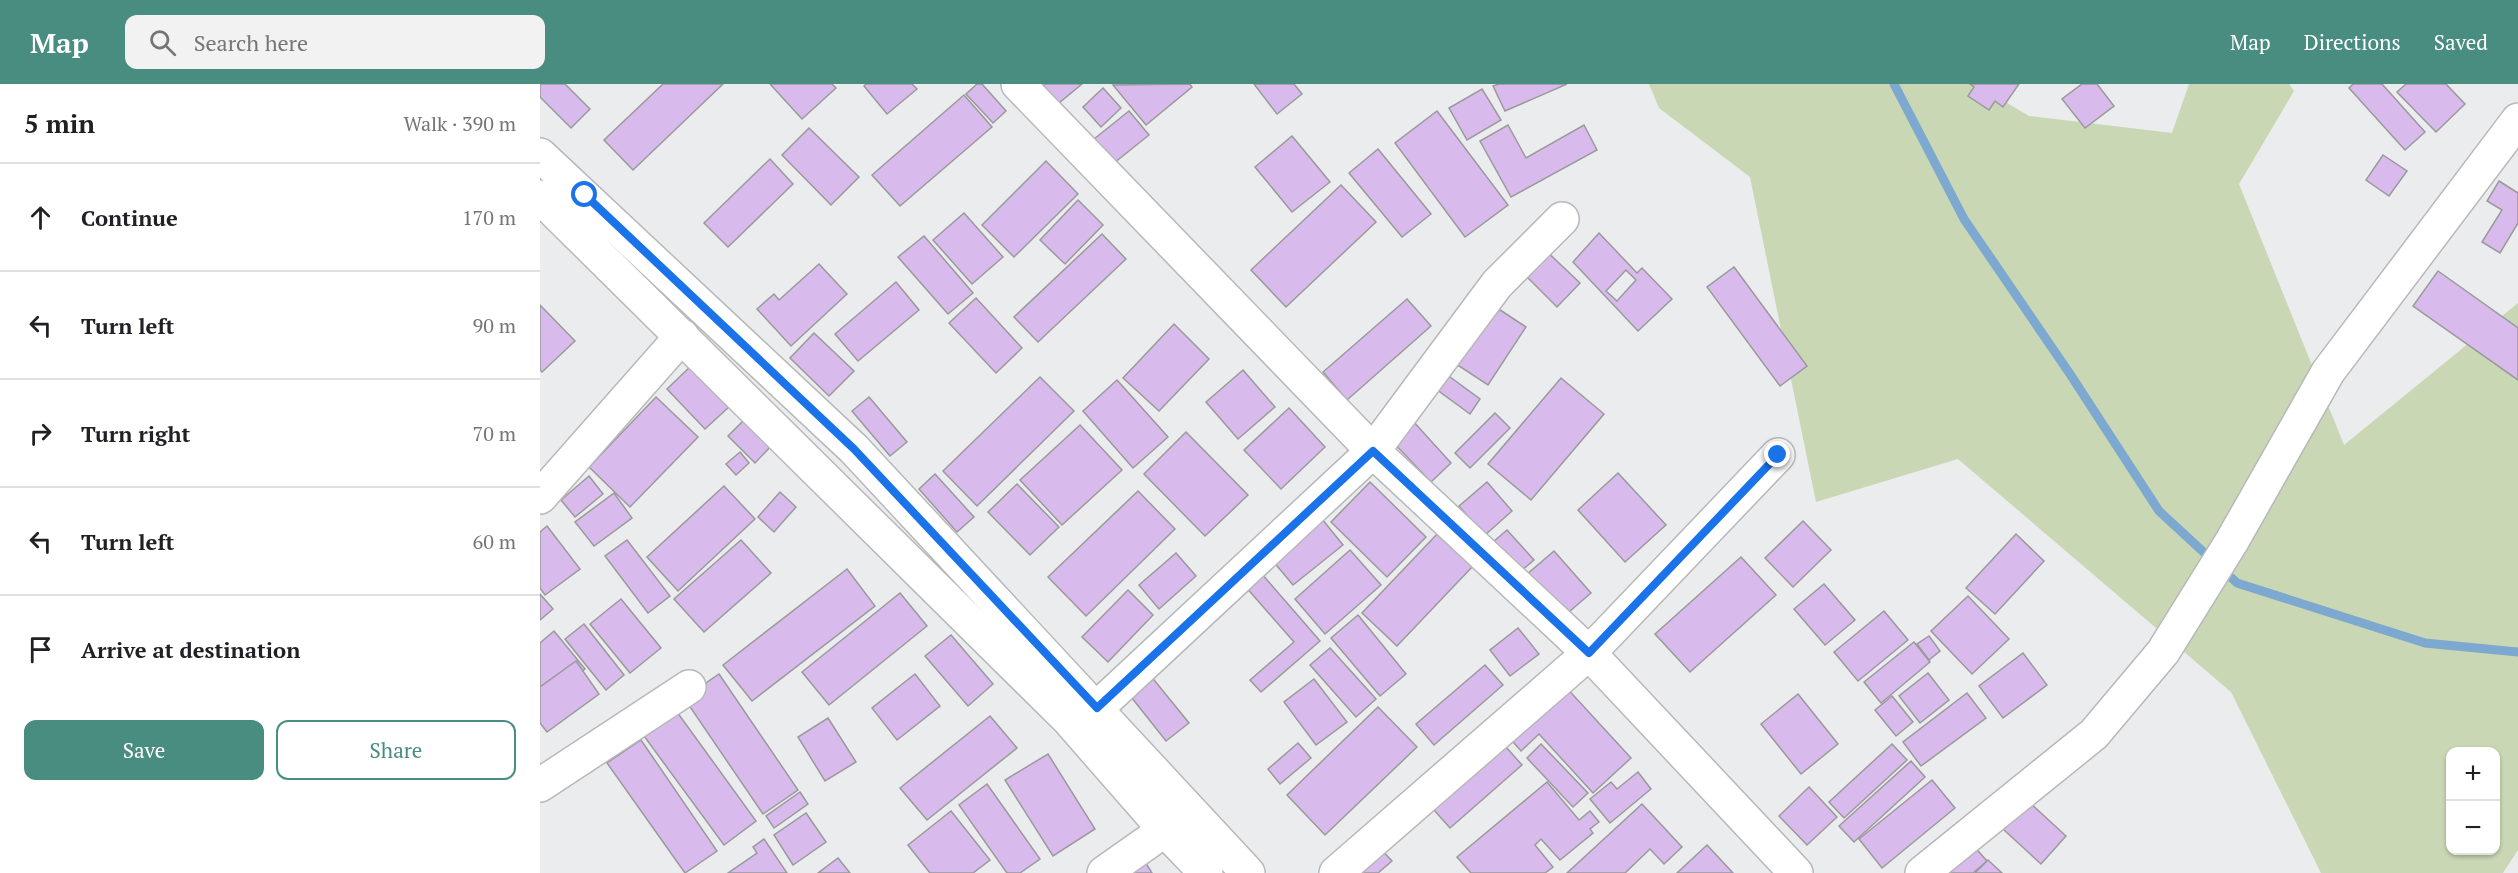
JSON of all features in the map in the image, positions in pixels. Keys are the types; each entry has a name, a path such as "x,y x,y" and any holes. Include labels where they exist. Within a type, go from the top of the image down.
{"street":[{"path":"1018,84 1373,451 1589,653 1796,873"},
{"path":"1922,873 2094,734 2163,652 2232,541 2328,372 2518,120"},
{"path":"540,155 854,449 1248,873"},
{"path":"540,196 1068,719 1165,830 1206,873"},
{"path":"1097,708 1373,451 1497,284 1562,219"},
{"path":"540,497 682,336"},
{"path":"1336,873 1589,653 1778,455"},
{"path":"540,785 689,687"},
{"path":"1104,873 1165,830"}],"green space":[{"path":"1649,84 1975,84 2029,116 2172,133 2189,84 2289,84 2294,91 2239,184 2344,445 2518,303 2518,850 2503,873 2321,873 2231,692 1958,459 1816,502 1750,177 1659,108"}],"building":[{"path":"540,84 565,84 590,109 571,128 540,97"},
{"path":"663,84 723,84 633,170 604,140"},
{"path":"770,84 832,84 836,88 802,119"},
{"path":"866,84 912,84 917,89 887,114 864,86"},
{"path":"977,84 982,84 1006,111 993,123 966,94"},
{"path":"1033,84 1082,84 1053,108"},
{"path":"1190,84 1192,87 1146,125 1113,85"},
{"path":"1254,84 1294,84 1302,94 1277,114"},
{"path":"1499,84 1567,84 1505,111 1493,86"},
{"path":"1970,84 2019,84 2003,107 1995,101 1989,110 1968,96 1974,87"},
{"path":"2082,84 2097,84 2114,106 2085,128 2062,99"},
{"path":"2353,84 2382,84 2425,132 2405,150 2349,88"},
{"path":"2406,84 2446,84 2465,104 2436,132 2397,92"},
{"path":"1103,88 1121,108 1101,127 1083,107"},
{"path":"1482,89 1501,120 1467,140 1449,108"},
{"path":"964,95 992,127 900,206 872,175"},
{"path":"1129,111 1149,135 1109,167 1089,143"},
{"path":"1437,111 1508,205 1465,237 1395,143"},
{"path":"1508,125 1526,158 1584,125 1597,150 1511,197 1480,141"},
{"path":"809,128 859,177 831,205 782,155"},
{"path":"1292,136 1330,182 1292,212 1255,167"},
{"path":"1378,149 1431,214 1402,237 1349,173"},
{"path":"2383,155 2407,171 2389,196 2366,180"},
{"path":"770,159 793,184 728,247 704,223"},
{"path":"1046,161 1078,194 1014,257 982,225"},
{"path":"2499,181 2518,193 2518,223 2500,253 2482,242 2502,210 2487,201"},
{"path":"1341,185 1376,222 1286,307 1251,270"},
{"path":"1078,200 1103,225 1065,264 1040,240"},
{"path":"964,213 1003,257 972,284 933,240"},
{"path":"1599,233 1637,273 1642,268 1672,299 1638,331 1573,262","holes":["1626,270 1636,280 1617,301 1606,291"]},
{"path":"1102,234 1126,259 1038,342 1014,317"},
{"path":"924,236 973,293 948,314 898,257"},
{"path":"1540,245 1580,283 1557,307 1518,268"},
{"path":"819,264 847,294 791,346 757,309 774,294 779,300"},
{"path":"1734,267 1807,366 1780,386 1707,287"},
{"path":"2438,271 2518,328 2518,380 2413,306"},
{"path":"896,282 919,310 858,361 835,334"},
{"path":"976,298 1022,348 996,373 949,323"},
{"path":"1407,299 1431,326 1347,400 1323,372"},
{"path":"1491,304 1526,327 1488,385 1453,362"},
{"path":"540,305 575,341 542,372 540,370"},
{"path":"1174,324 1209,359 1159,411 1123,378"},
{"path":"814,333 854,371 829,396 790,358"},
{"path":"693,364 731,405 705,429 667,389"},
{"path":"1243,370 1275,407 1238,439 1206,402"},
{"path":"1446,374 1480,399 1470,414 1436,389"},
{"path":"1040,377 1074,411 977,506 943,471"},
{"path":"1561,378 1604,414 1531,500 1488,464"},
{"path":"1117,380 1168,437 1133,468 1083,411"},
{"path":"656,397 698,437 630,507 589,467"},
{"path":"869,397 907,442 890,456 852,411"},
{"path":"1289,408 1325,447 1281,489 1244,450"},
{"path":"1495,413 1510,428 1470,468 1455,453"},
{"path":"746,418 773,444 755,463 728,436"},
{"path":"1412,420 1451,463 1431,482 1391,440"},
{"path":"1080,425 1122,470 1062,525 1020,480"},
{"path":"1186,432 1248,495 1205,536 1144,474"},
{"path":"740,452 749,463 736,475 726,464"},
{"path":"1618,473 1666,525 1625,562 1578,510"},
{"path":"935,474 974,517 957,532 919,489"},
{"path":"589,476 603,494 575,517 561,500"},
{"path":"1370,482 1426,537 1387,577 1331,522"},
{"path":"1487,482 1512,511 1484,536 1459,506"},
{"path":"1017,484 1059,527 1030,555 988,512"},
{"path":"724,486 755,519 678,591 647,557"},
{"path":"1138,491 1175,529 1086,616 1048,577"},
{"path":"780,492 796,507 774,532 758,517"},
{"path":"614,493 632,518 594,546 575,522"},
{"path":"1322,519 1343,545 1293,585 1272,560"},
{"path":"1803,521 1831,550 1793,587 1765,558"},
{"path":"547,526 580,569 545,595 540,588 540,532"},
{"path":"1507,530 1534,560 1520,572 1493,542"},
{"path":"1438,533 1473,566 1397,646 1362,613"},
{"path":"2016,534 2044,561 1995,614 1966,588"},
{"path":"627,540 670,596 648,613 605,556"},
{"path":"741,540 771,573 704,632 674,599"},
{"path":"1350,550 1381,585 1325,634 1295,599"},
{"path":"1554,551 1591,593 1562,618 1525,576"},
{"path":"1176,553 1196,576 1159,609 1139,585"},
{"path":"1741,557 1776,595 1690,672 1655,634"},
{"path":"847,569 875,606 752,701 723,665"},
{"path":"1261,573 1320,641 1261,692 1250,680 1294,642 1245,586"},
{"path":"1824,584 1855,620 1825,645 1794,609"},
{"path":"1128,590 1153,615 1108,662 1082,637"},
{"path":"900,593 927,626 829,705 802,672"},
{"path":"540,594 553,609 540,620"},
{"path":"1968,596 2009,639 1972,674 1931,631"},
{"path":"621,599 661,648 630,673 590,624"},
{"path":"1884,611 1908,640 1858,681 1834,652"},
{"path":"1358,615 1406,674 1380,696 1331,638"},
{"path":"584,624 624,675 606,690 565,639"},
{"path":"1518,628 1539,654 1510,676 1490,650"},
{"path":"554,631 585,669 540,706 540,643"},
{"path":"951,635 993,684 968,706 925,656"},
{"path":"1929,636 1940,651 1929,660 1917,644"},
{"path":"1914,642 1930,662 1881,703 1864,682"},
{"path":"1330,648 1376,699 1356,717 1310,665"},
{"path":"2023,653 2047,685 2003,718 1979,686"},
{"path":"576,661 599,694 547,732 540,723 540,687"},
{"path":"1485,665 1503,685 1434,745 1416,724"},
{"path":"1928,673 1949,700 1920,723 1899,696"},
{"path":"719,674 798,790 763,814 684,698"},
{"path":"915,674 940,706 897,740 872,708"},
{"path":"1150,675 1189,723 1166,741 1128,693"},
{"path":"1314,679 1347,722 1316,745 1284,702"},
{"path":"1563,684 1631,758 1593,793 1539,734 1521,751 1507,735"},
{"path":"1967,693 1986,718 1921,766 1903,742"},
{"path":"1798,694 1838,744 1801,774 1761,724"},
{"path":"1892,696 1913,722 1896,736 1875,710"},
{"path":"1378,707 1417,747 1325,835 1287,795"},
{"path":"677,712 756,821 724,845 644,736"},
{"path":"990,716 1017,748 927,820 900,788"},
{"path":"828,718 856,762 825,781 798,737"},
{"path":"1498,738 1522,765 1450,828 1426,801"},
{"path":"641,740 717,851 685,873 607,763"},
{"path":"1298,743 1311,758 1280,784 1268,769"},
{"path":"1541,744 1588,793 1573,807 1527,758"},
{"path":"1892,744 1907,760 1844,818 1829,802"},
{"path":"1048,754 1095,829 1053,856 1005,780"},
{"path":"1911,761 1925,777 1854,842 1839,826"},
{"path":"1638,772 1651,789 1610,823 1590,799 1611,782 1617,789"},
{"path":"1932,780 1955,808 1882,868 1859,839"},
{"path":"1547,782 1579,820 1590,811 1599,822 1590,829 1593,833 1560,860 1541,839 1535,845 1553,867 1545,873 1471,873 1457,857"},
{"path":"987,784 1040,859 1020,873 1007,873 959,805"},
{"path":"1809,787 1837,817 1807,845 1779,816"},
{"path":"800,792 808,804 774,828 766,816"},
{"path":"2029,802 2066,836 2041,864 2003,829"},
{"path":"1642,804 1682,847 1664,864 1650,849 1625,873 1567,873"},
{"path":"951,811 990,860 973,873 930,873 908,845"},
{"path":"806,813 826,842 793,865 774,835"},
{"path":"764,839 787,873 728,873 757,853 753,847"},
{"path":"1971,843 1987,861 1973,873 1938,873"},
{"path":"1707,845 1733,873 1677,873"},
{"path":"1378,846 1392,861 1378,873 1348,873"},
{"path":"838,858 850,873 818,873"},
{"path":"1144,860 1152,873 1122,873"},
{"path":"1988,860 2002,873 1975,873"}],"waterway":[{"path":"1894,84 1964,219 2070,374 2159,511 2237,583 2425,643 2518,652"}],"route":[{"path":"585,195 854,449 1097,708 1373,451 1589,653 1778,455"}]}
